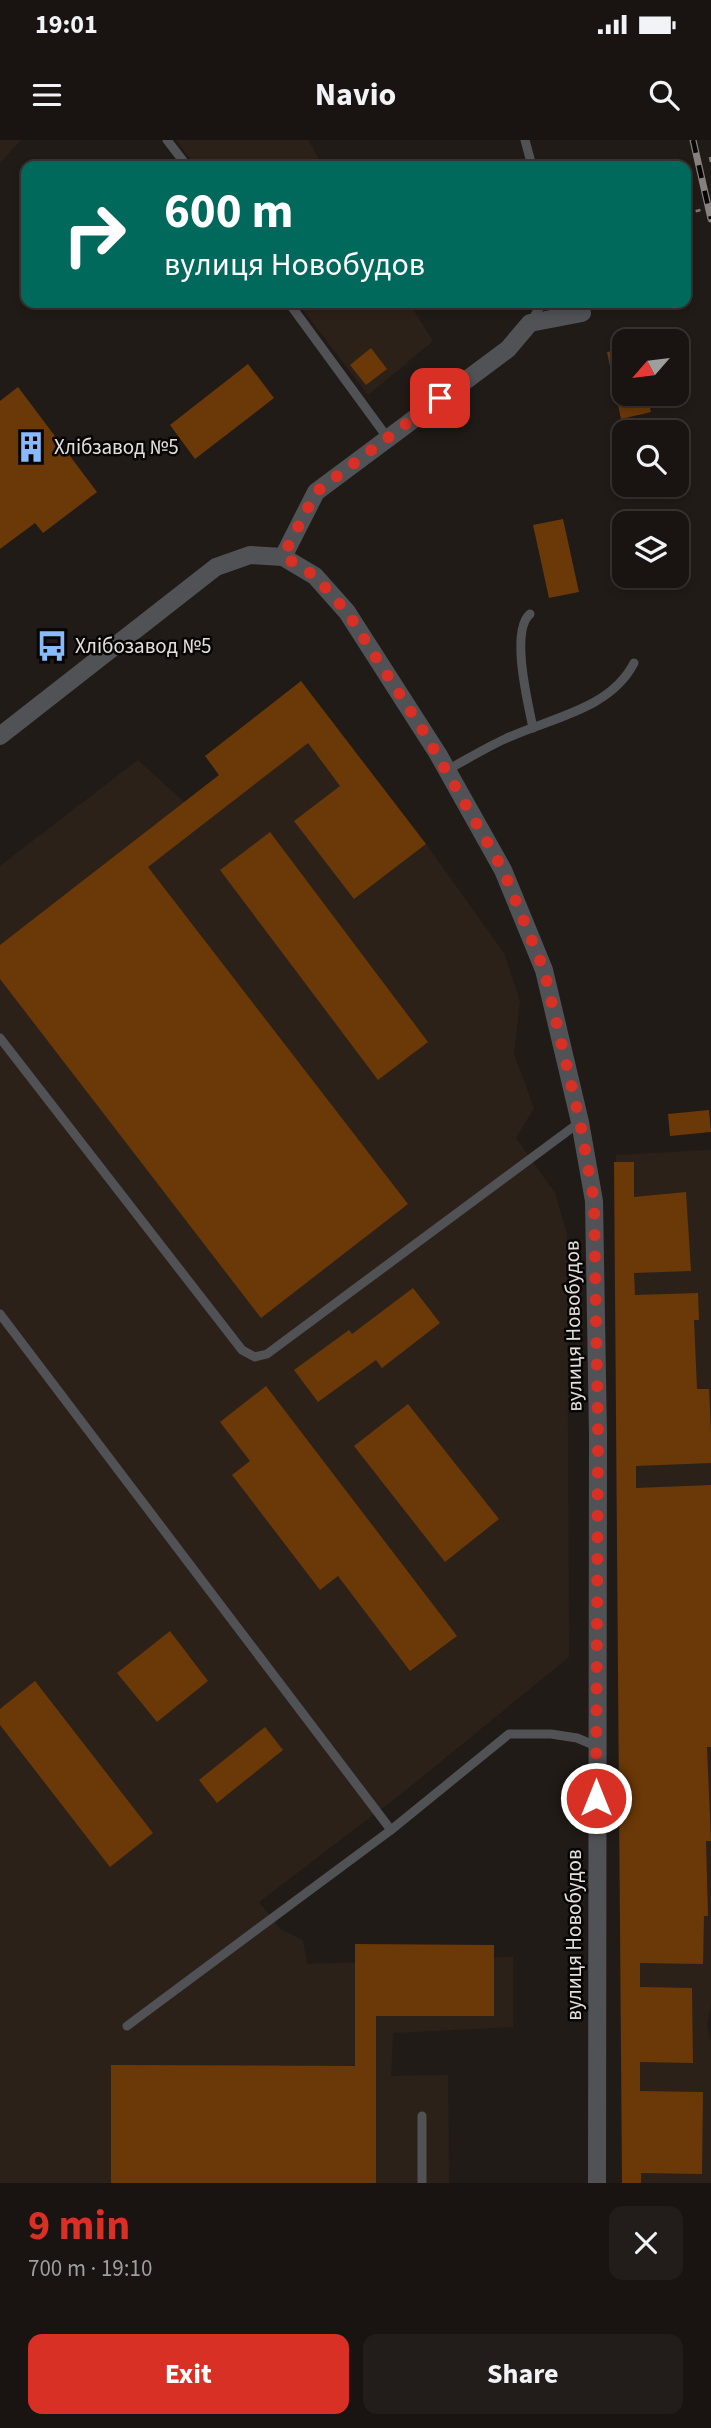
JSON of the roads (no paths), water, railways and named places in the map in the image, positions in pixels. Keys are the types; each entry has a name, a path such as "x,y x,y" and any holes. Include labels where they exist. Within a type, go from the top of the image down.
{"street":[{"path":"0,736 216,567 250,555 283,556 316,492 508,349 530,323 582,313"},
{"name":"вулиця Новобудов","path":"283,556 315,576 347,612 447,770 503,870 544,970 580,1122 594,1201 598,1434 597,2183"}],"lane":[{"path":"167,140 183,161"},
{"path":"525,140 531,161"},
{"path":"293,308 387,438"},
{"path":"530,323 539,308"},
{"path":"530,614 521,626 533,727"},
{"path":"447,770 533,727 598,701 626,679 634,663"},
{"path":"0,1038 242,1350 255,1357 267,1354 580,1122"},
{"path":"0,1314 391,1830"},
{"path":"127,2026 391,1830 509,1734 551,1734 577,1738 596,1746"},
{"path":"422,2116 422,2183"}],"railway":[{"path":"693,140 711,219"}],"place":[{"name":"Хлібзавод №5","path":"31,447"},
{"name":"Хлібозавод №5","path":"52,646"}]}
